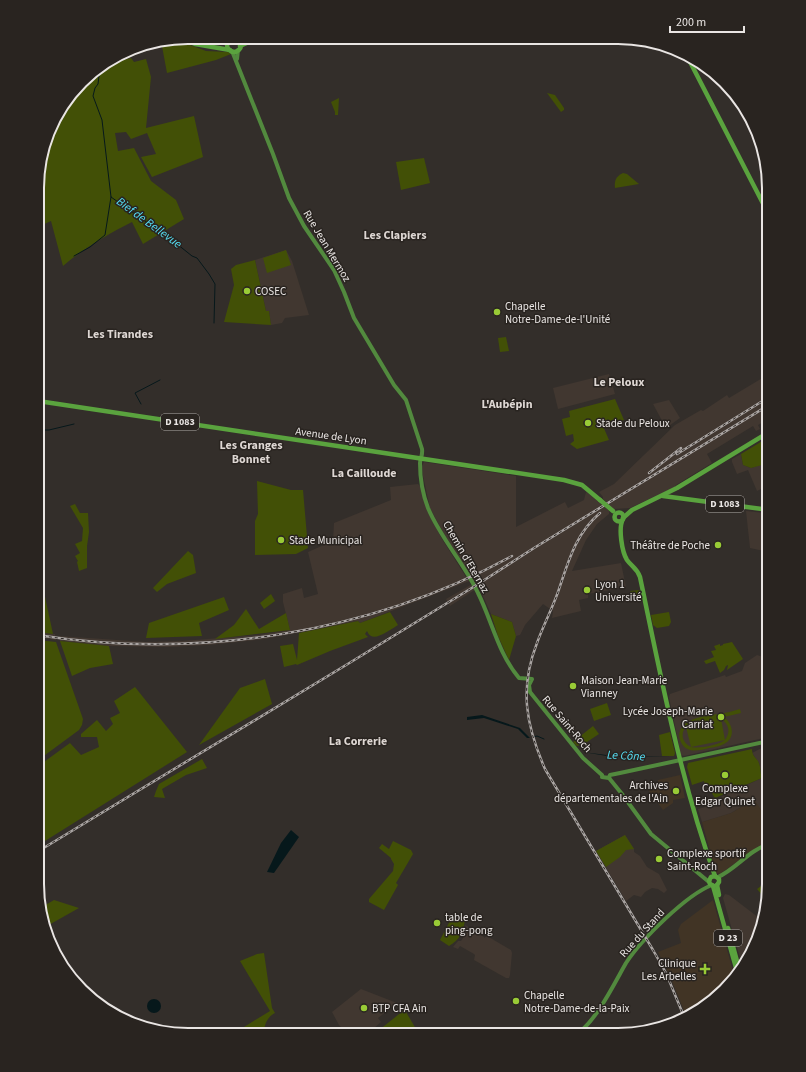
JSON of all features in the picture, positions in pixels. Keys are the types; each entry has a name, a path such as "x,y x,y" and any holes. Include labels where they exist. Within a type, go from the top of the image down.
{"main road":[{"path":"195,44 231,50 245,44"},
{"path":"217,47 225,44"},
{"path":"228,44 231,50"},
{"path":"691,64 762,201"},
{"name":"Avenue de Lyon","path":"44,402 571,481 582,485 616,513"},
{"path":"670,492 762,436"},
{"path":"676,489 679,496"},
{"name":"D 1083","path":"616,513 632,510 670,492 679,496"},
{"name":"D 1083","path":"661,496 679,496 762,509"},
{"path":"616,521 620,522 632,510"},
{"path":"620,534 620,525 623,515 616,513 614,519 620,534 625,555 627,560 636,568 640,577 664,694 680,760 713,881"},
{"name":"D 23","path":"713,881 738,964"},
{"name":"D 23","path":"713,881 736,967"}],"street":[{"name":"Rue Jean Mermoz","path":"239,46 237,60 238,68 289,198 304,226 334,270 354,318 394,385 406,400 422,449 422,458"},
{"name":"Rue Jean Mermoz","path":"231,50 237,60"},
{"name":"Chemin d'Eternaz","path":"422,458 420,462 420,472 428,508 444,537 477,589 504,654 518,676 524,679 529,685"},
{"path":"524,679 532,679 529,685"},
{"name":"Rue Saint-Roch","path":"529,685 530,692 583,758 602,775 608,774 609,777"},
{"path":"713,881 704,876 651,834 609,777 762,742"},
{"name":"Rue du Stand","path":"584,1028 609,994 627,962 646,939 680,904 762,847"}],"shaded area":[{"path":"286,250 292,261 309,315 285,318 282,323 271,325 269,311 266,311 255,260"},
{"path":"609,374 615,394 558,409 553,388"},
{"path":"762,378 762,423 758,425 760,429 756,431 753,426 707,454 712,463 675,487 630,508 614,509 603,499 599,492 614,484 675,425 701,410 703,411 727,395 729,398"},
{"path":"669,400 680,418 666,428 653,404"},
{"path":"741,454 743,465 751,468 762,464 762,488 757,491 748,470 737,474 732,459"},
{"path":"424,462 516,476 516,527 565,502 568,508 584,500 586,492 593,496 609,511 609,514 597,524 586,540 572,571 621,563 626,587 588,594 588,598 579,600 581,611 552,618 553,611 543,604 525,625 520,635 516,636 512,622 491,614 479,587 450,606 446,599 474,583 472,580 360,623 358,621 265,639 209,645 168,647 109,646 60,641 59,636 146,642 182,641 258,635 290,630 283,602 283,594 302,588 304,598 318,594 308,552 333,541 334,523 391,500 390,487 418,484 420,486 427,510 442,539 466,577 470,576 446,538 430,508 423,476 422,466"},
{"path":"746,511 762,513 762,551 750,548"},
{"path":"44,633 55,634 56,640 44,638"},
{"name":"Lycée Joseph-Marie Carriat","path":"757,655 762,657 762,739 684,756 681,755 669,697 670,694 725,675 726,677 742,671 745,663"},
{"path":"482,715 520,728 530,738 527,738 518,729 484,718 467,720 467,717"},
{"path":"762,748 762,778 759,763 752,753"},
{"name":"Le Cône","path":"583,752 614,756 670,757 613,757"},
{"path":"680,775 685,798 673,800 673,803 663,810 646,787 658,784 658,780"},
{"path":"762,778 762,810 754,799 731,813 702,822 698,809 713,805 714,800"},
{"path":"755,799 762,807 762,845 720,874 716,873 702,822 731,813"},
{"path":"291,830 299,837 274,873 267,872 281,843"},
{"path":"625,835 634,849 634,852 640,856 647,867 659,874 667,890 664,893 658,889 652,888 645,892 641,897 634,895 626,901 596,851"},
{"path":"725,894 729,895 758,917 751,939 741,960 723,898"},
{"path":"713,900 733,971 720,986 706,998 684,1012 658,952 681,943 678,930 681,924"},
{"path":"465,925 470,928 469,930 471,932 473,930 484,938 487,936 511,950 512,953 509,978 506,978 474,960 474,954 460,946 458,949 453,947 458,941 461,941 465,935"},
{"name":"BTP CFA Ain","path":"361,989 397,1003 378,1018 381,1022 374,1028 342,1028 332,1012"},
{"path":"151,999 157,999 161,1003 161,1009 157,1013 151,1013 147,1009 147,1003"}],"green space":[{"path":"187,44 206,51 228,52 231,54 216,60 167,73 162,47"},
{"path":"131,58 134,62 146,59 151,77 146,128 194,116 203,157 152,177 141,157 156,154 147,133 131,139 126,132 115,133 118,151 134,148 151,181 176,200 184,219 143,244 132,222 96,242 63,266 51,221 44,224 45,169 52,141 63,116 86,86 108,68 121,60"},
{"path":"547,93 555,95 564,110 561,112"},
{"path":"339,98 338,115 335,115 331,102"},
{"path":"424,158 430,183 401,190 396,162"},
{"path":"623,173 627,174 639,184 615,188 616,179"},
{"path":"286,250 291,265 267,273 263,258"},
{"name":"COSEC","path":"255,260 266,311 269,311 271,325 224,322 234,285 231,269 236,265"},
{"path":"506,337 509,351 500,352 498,338"},
{"name":"Stade du Peloux","path":"615,399 624,420 603,426 609,440 577,449 570,444 574,441 573,434 566,436 562,419 570,417 569,411"},
{"path":"762,441 762,465 751,468 743,465 741,454"},
{"path":"257,481 291,490 303,490 308,548 296,554 255,555 255,521 258,514"},
{"path":"75,504 80,513 88,513 89,532 87,546 87,568 79,571 78,561 75,556 80,553 75,544 82,541 83,528 70,506"},
{"path":"188,551 193,555 196,573 167,584 157,592 153,588"},
{"path":"639,590 643,599 632,601 630,591"},
{"path":"44,592 53,634 44,633"},
{"path":"271,594 275,601 264,609 260,603"},
{"path":"224,597 229,610 199,623 202,636 146,638 149,623"},
{"path":"246,609 259,629 286,613 290,630 215,639 234,625"},
{"path":"390,612 398,625 385,633 374,637 367,631 365,634 368,637 297,665 284,667 280,646 293,644 297,660 299,633 358,621 360,623"},
{"path":"669,612 671,622 669,626 657,628 653,625 651,615"},
{"path":"491,614 512,622 516,636 509,660 498,636"},
{"path":"44,641 56,642 83,719 79,730 44,756"},
{"path":"60,641 109,646 113,664 90,668 72,676"},
{"path":"732,642 743,659 727,670 728,665 726,666 720,673 715,661 706,664 704,661 714,657 711,651 716,650 714,646 720,644 720,646"},
{"path":"265,679 272,704 199,745 240,688"},
{"path":"135,687 187,752 44,842 44,762 70,743 81,755 99,747 97,737 81,737 81,734 97,720 106,731 113,724 110,718 120,713 114,701"},
{"path":"607,703 611,715 594,721 590,709"},
{"path":"740,709 741,713 724,717 731,727 732,735 724,744 692,750 685,748 682,744 679,733 682,727 687,723 700,717","holes":["721,719 726,723 728,728 728,734 725,740","686,727 691,747 683,738 683,732","725,740 704,747 691,747"]},
{"path":"593,726 599,734 584,744 577,746 573,742"},
{"path":"670,732 675,753 674,756 662,756 659,735"},
{"name":"Complexe Edgar Quinet","path":"752,749 753,754 759,763 762,778 715,798 708,785 705,785 704,781 692,785 687,767 688,763"},
{"path":"202,759 207,768 186,775 162,789 165,798 154,797 159,784"},
{"path":"625,835 634,849 626,850 620,857 606,867 596,851"},
{"path":"393,841 411,850 413,854 396,883 398,885 384,910 369,902 369,899 393,871 394,864 391,858 379,848 382,844 389,849"},
{"path":"762,885 762,895 757,889"},
{"path":"54,900 79,908 50,924 45,905"},
{"path":"453,915 465,921 460,936 449,946 440,940"},
{"path":"264,953 272,1008 275,1013 266,1022 265,1028 244,1028 270,1011 240,961 257,954"},
{"path":"403,1011 406,1012 415,1028 382,1028"}],"waterway":[{"name":"Bief de Bellevue","path":"99,75 98,84 95,88 93,96 102,120 111,197 192,256 197,258 215,284 214,323"},
{"path":"74,256 90,247 105,235 111,197"},
{"name":"Bief de Bellevue","path":"141,404 135,393 160,380"},
{"name":"Bief de Bellevue","path":"44,430 74,424"},
{"name":"Le Cône","path":"533,737 537,736 544,739"}],"railway":[{"path":"677,454 762,401"},
{"path":"44,848 351,662 534,548 762,409"},
{"path":"649,473 681,448"},
{"path":"600,513 584,530 573,550 556,598 531,660 527,691 529,722 538,753 545,769 666,973 682,1013"},
{"path":"44,636 98,642 159,644 220,642 281,634 341,622 400,605 457,583 512,556"}],"place":[{"name":"COSEC","path":"247,291"},
{"name":"Chapelle Notre-Dame-de-l'Unité","path":"497,312"},
{"name":"Stade du Peloux","path":"588,423"},
{"name":"Stade Municipal","path":"281,540"},
{"name":"Théâtre de Poche","path":"718,545"},
{"name":"Lyon 1 Université","path":"587,590"},
{"name":"Maison Jean-Marie Vianney","path":"573,686"},
{"name":"Lycée Joseph-Marie Carriat","path":"721,717"},
{"name":"Complexe Edgar Quinet","path":"725,775"},
{"name":"Archives départementales de l'Ain","path":"676,791"},
{"name":"Complexe sportif Saint-Roch","path":"659,859"},
{"name":"table de ping-pong","path":"437,923"},
{"name":"Clinique Les Arbelles","path":"705,969"},
{"name":"Chapelle Notre-Dame-de-la-Paix","path":"516,1001"},
{"name":"BTP CFA Ain","path":"364,1008"}],"district":[{"name":"Les Clapiers","path":"395,235"},
{"name":"Les Tirandes","path":"120,334"},
{"name":"Le Peloux","path":"619,382"},
{"name":"L'Aubépin","path":"507,404"},
{"name":"Les Granges Bonnet","path":"251,452"},
{"name":"La Cailloude","path":"364,473"},
{"name":"La Correrie","path":"358,741"}]}
